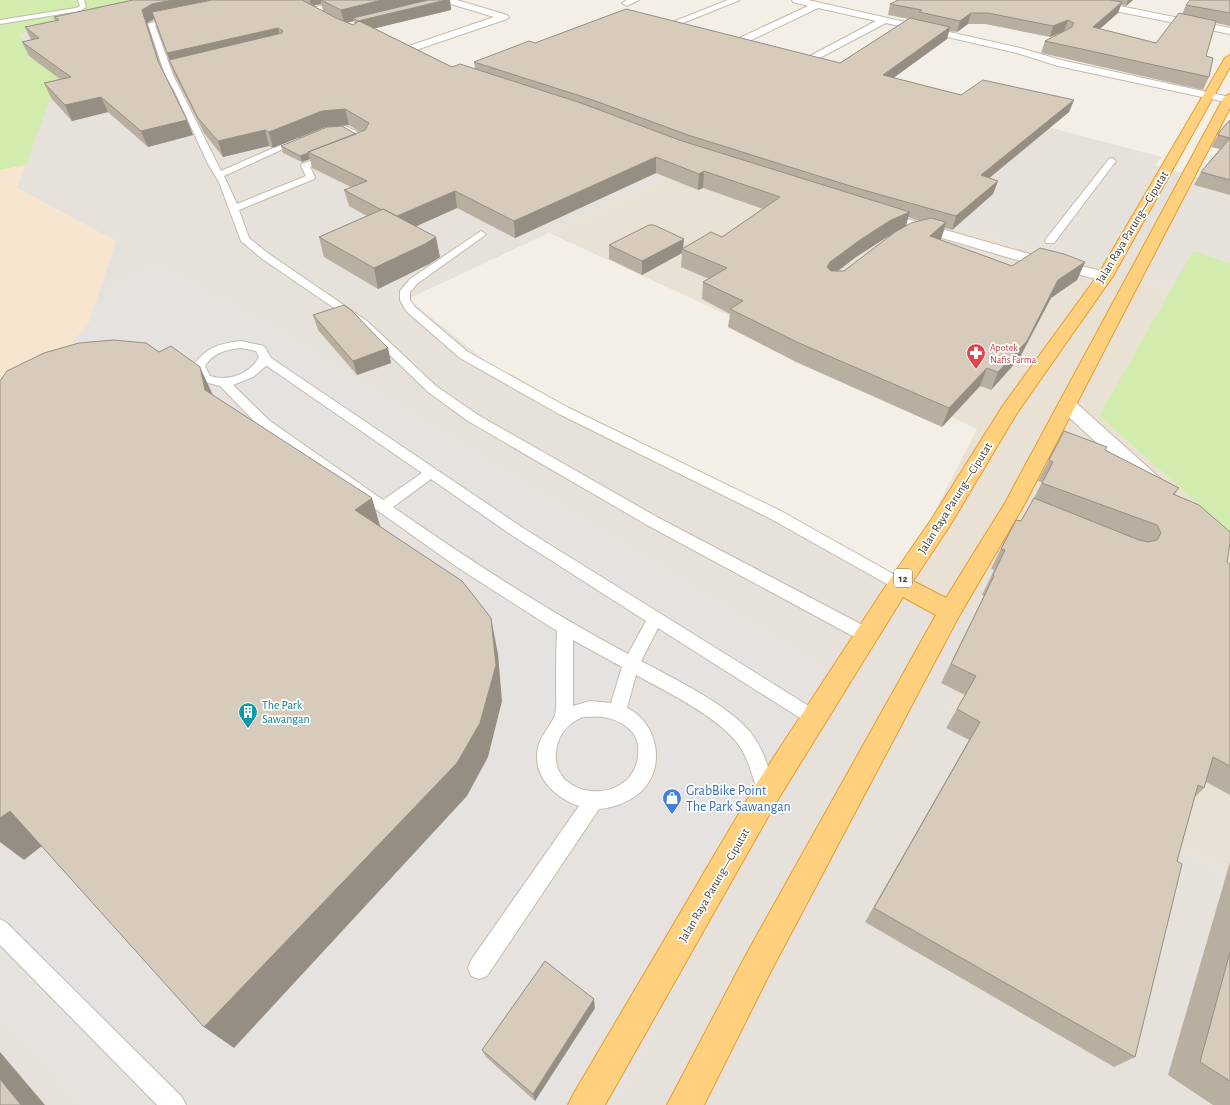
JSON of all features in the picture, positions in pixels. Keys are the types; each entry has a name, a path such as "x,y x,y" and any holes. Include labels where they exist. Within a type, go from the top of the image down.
{"highway":[{"name":"Jalan Raya Parung—Ciputat","path":"586,1105 767,792 866,635 941,522 1009,411 1104,276 1140,216 1221,101 1230,58"},
{"name":"Jalan Raya Parung—Ciputat","path":"685,1105 762,957 950,611 1014,505 1067,405 1163,222 1198,134"},
{"path":"1140,216 1163,222"},
{"path":"899,584 950,611"}],"street":[{"path":"310,11 361,0"},
{"path":"670,25 736,0"},
{"path":"796,0 1030,53 1058,63 1221,101"},
{"path":"1075,0 1230,31"},
{"path":"441,66 407,50 504,17 446,1"},
{"path":"737,43 817,5"},
{"path":"298,6 323,18"},
{"path":"810,60 885,20"},
{"path":"1030,53 1042,47"},
{"path":"866,211 1022,257 1104,276"},
{"path":"901,236 925,229"},
{"path":"1067,405 1167,495"},
{"path":"1014,505 1035,513"}],"lane":[{"path":"0,22 78,10 83,7 81,0"},
{"path":"187,15 159,20 151,24 219,175 224,182 246,240 264,256 364,323 432,389 447,401 545,461 652,521 866,635"},
{"path":"320,132 337,128 345,128 368,140 357,146"},
{"path":"219,175 308,137"},
{"path":"233,209 311,177 305,166 336,154"},
{"path":"1050,241 1112,161"},
{"path":"481,234 414,281 405,292 405,300 410,309 429,326 464,355 557,408 776,515 899,584"},
{"path":"251,345 259,348 264,353 265,359 262,366 256,372 246,377 223,382 204,377 200,372 199,366 210,354 230,346 251,345"},
{"path":"265,359 518,532 814,718"},
{"path":"223,382 265,424 462,563 565,628 670,685 732,725 745,739 755,757 767,792"},
{"path":"383,507 431,473"},
{"path":"617,712 631,665 655,619"},
{"path":"564,719 565,628"},
{"path":"599,708 617,712 632,720 642,732 648,747 648,763 641,778 628,790 613,798 594,800 577,797 562,788 551,775 546,760 547,744 553,730 564,719 581,710 599,708"},
{"path":"479,968 594,800"},
{"path":"0,930 174,1105"}],"shaded area":[{"path":"132,0 260,0 440,84 629,17 1162,157 1155,165 1230,187 1230,263 1193,251 1172,290 970,233 719,153 408,299 514,384 901,578 994,619 949,711 1230,876 1230,1105 0,1105 0,383 45,370 88,325 116,241 17,188 58,76 17,34 140,10"},
{"path":"719,153 970,233 1172,290 1099,416 1230,532 1230,876 949,711 994,619 901,578 977,429 549,233"},
{"path":"26,165 18,189 117,241 88,325 45,370 0,383 0,170"},
{"path":"165,268 217,302 227,302 837,677 613,1105 83,1105 0,1010 0,833 45,370 88,325 94,310 118,286 142,272"}],"green space":[{"path":"0,0 132,0 140,10 18,34 58,76 26,165 0,170"},
{"path":"1193,251 1230,263 1230,532 1099,416"}],"building":[{"path":"133,0 173,0 152,4 142,10 158,61 187,120 141,131 101,97 65,105 44,83 71,77 22,42 39,38 25,27 59,20 54,17"},
{"path":"212,0 302,0 353,25 359,21 452,67 460,64 581,103 679,140 910,212 891,220 830,262 827,267 831,271 844,271 895,232 911,223 931,218 946,222 930,236 1012,266 1040,248 1064,254 1085,262 1058,280 1027,341 998,372 987,368 949,408 799,343 730,309 743,301 703,282 727,268 682,249 711,232 722,237 780,197 704,171 699,174 656,157 514,221 455,191 397,216 383,209 382,210 344,190 367,181 308,152 365,130 369,123 345,109 322,111 269,132 265,130 218,141 198,118 169,60 282,33 283,31 278,28 167,53 152,12"},
{"path":"321,0 382,0 341,10"},
{"path":"428,0 446,0 358,21 353,18"},
{"path":"898,0 1110,0 1122,2 1093,27 1156,43 1179,13 1216,21 1206,56 1213,58 1209,77 1045,41 1072,27 1074,23 1068,20 1053,26 988,13 971,13 960,21 919,12 922,10 890,4"},
{"path":"1190,0 1230,0 1230,13 1186,5"},
{"path":"626,9 840,63 910,18 950,27 883,75 961,95 983,80 1074,100 981,175 998,181 956,216 860,189 688,135 590,99 474,62 529,41 535,43"},
{"path":"1230,120 1230,138 1218,135 1220,131"},
{"path":"342,126 356,134 300,156 281,146 327,127"},
{"path":"1230,138 1230,180 1201,172"},
{"path":"383,209 436,237 425,244 374,268 319,237"},
{"path":"649,225 654,225 684,239 642,261 609,245"},
{"path":"344,305 351,310 388,348 353,361 313,315"},
{"name":"The Park Sawangan","path":"114,340 146,343 159,352 171,346 200,367 205,390 372,498 355,510 462,581 491,618 496,665 480,723 457,763 204,1027 10,811 0,818 0,381 7,371 44,353 79,343"},
{"path":"1064,431 1107,447 1105,450 1179,488 1173,494 1199,505 1230,532 1227,562 1230,564 1230,766 1213,757 1204,788 1198,785 1177,861 1182,864 1135,1057 874,908 980,722 957,709 976,676 951,664 994,576 993,575 1005,550 1001,549 1016,520 1021,521 1034,498 1139,540 1148,542 1157,540 1161,533 1157,525 1042,483 1053,462 1049,460"},
{"path":"1230,952 1230,1081 1200,1062"},
{"path":"545,961 594,999 533,1094 482,1050"},
{"path":"0,1079 21,1105 0,1105"}],"place":[{"name":"Apotek Nafis Farma","path":"976,370"},
{"name":"The Park Sawangan","path":"248,729"},
{"name":"GrabBike Point The Park Sawangan","path":"672,815"}]}
